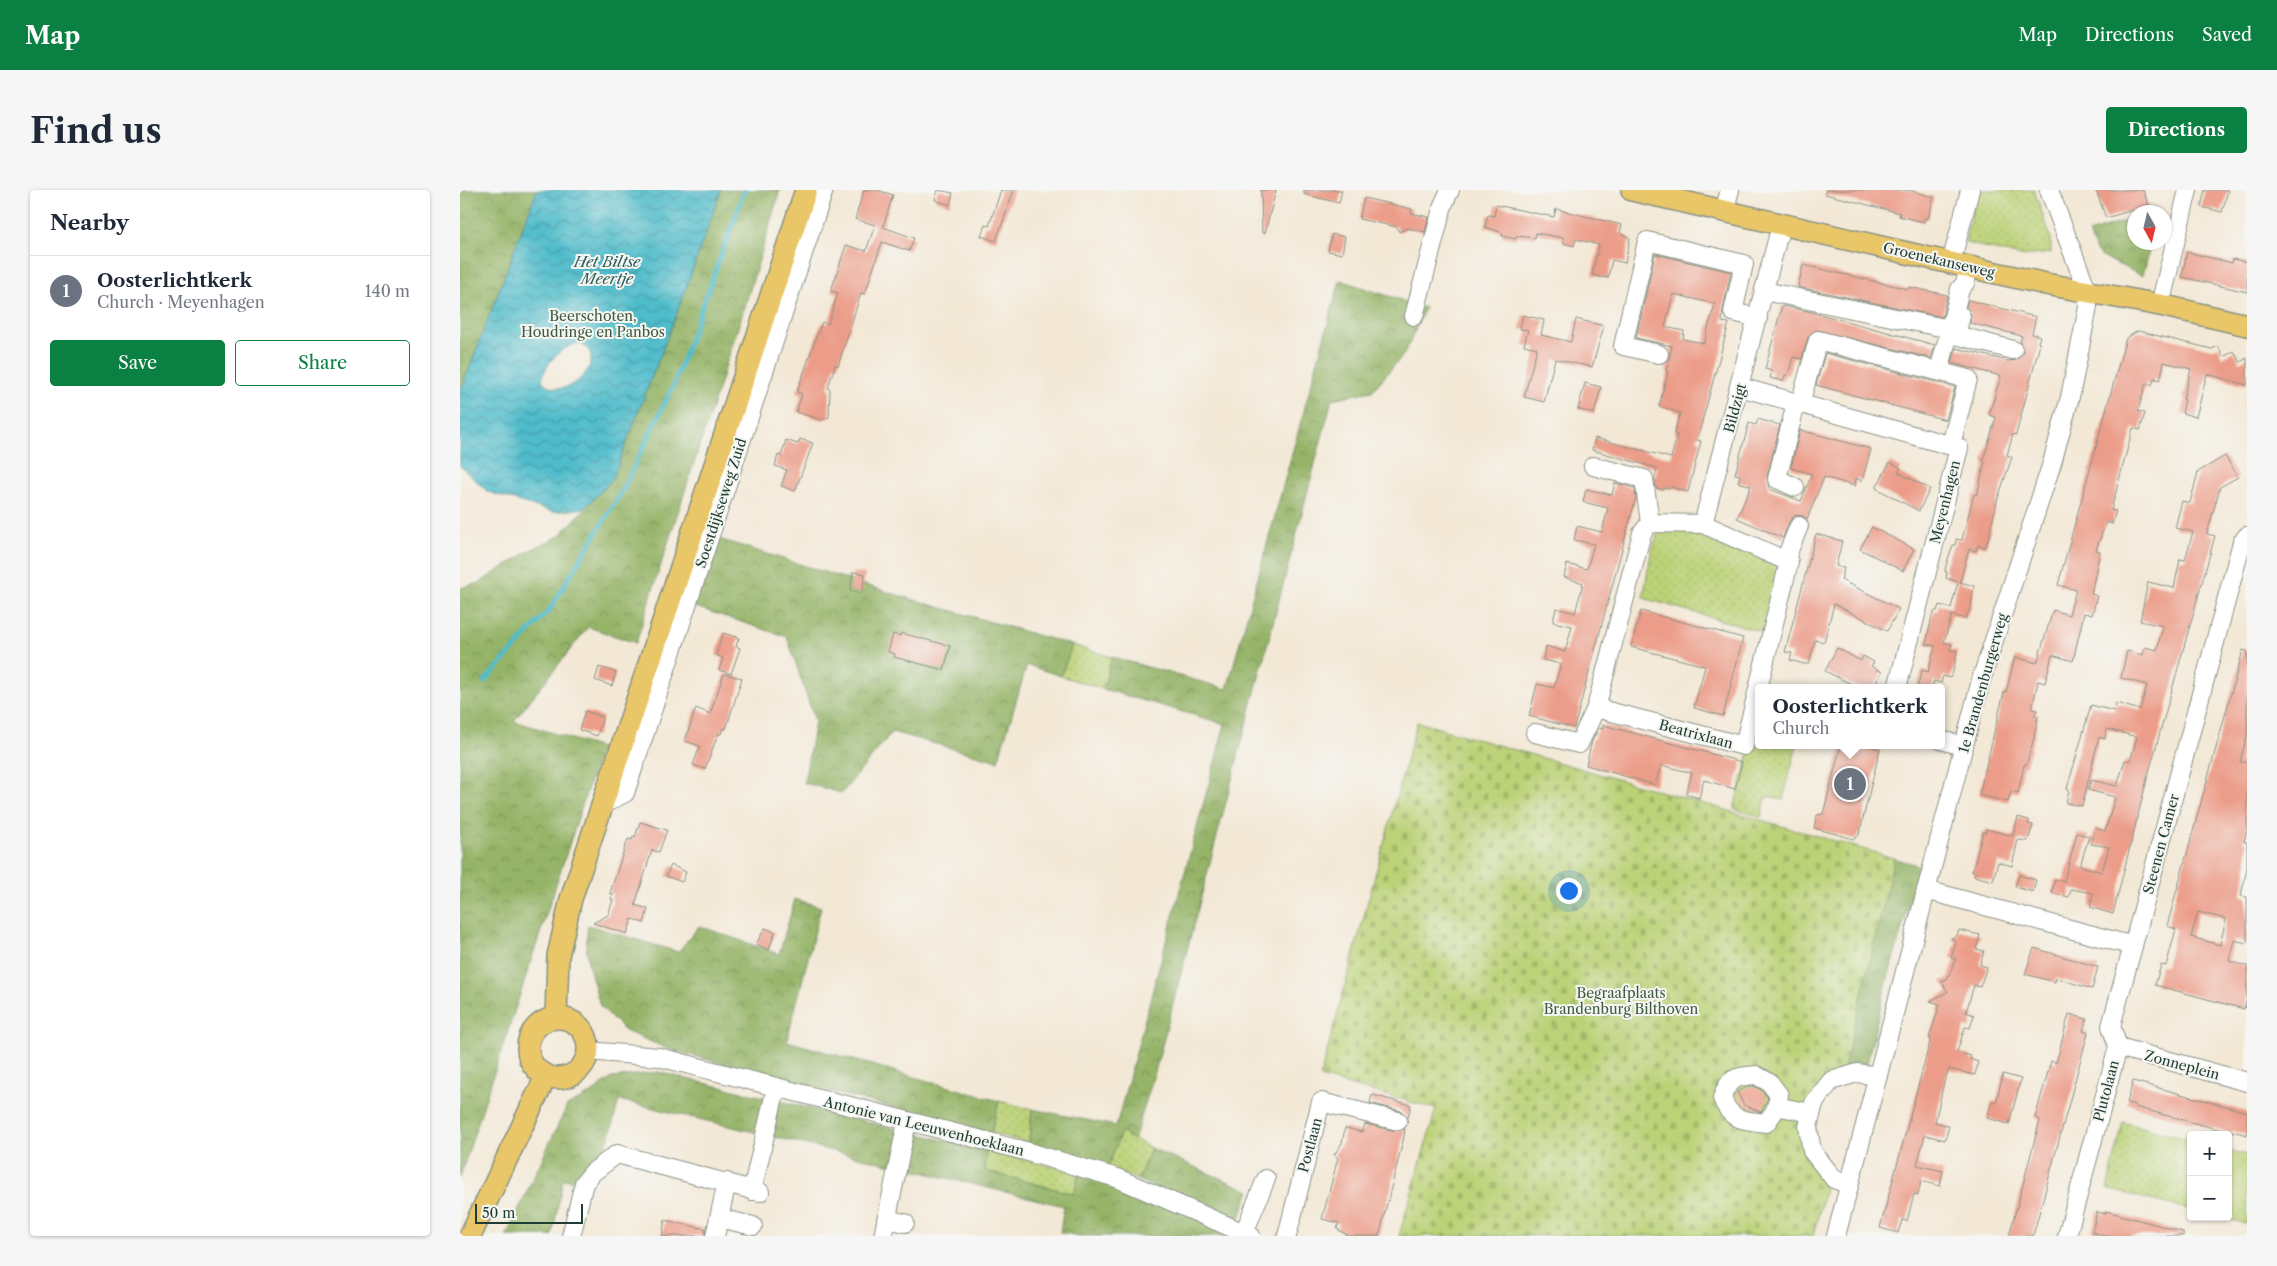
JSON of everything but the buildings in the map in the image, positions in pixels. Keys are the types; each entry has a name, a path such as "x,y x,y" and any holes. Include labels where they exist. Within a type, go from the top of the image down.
{"main road":[{"name":"Soestdijkseweg Zuid","path":"556,1018 558,956 571,899 806,190"},
{"name":"Groenekanseweg","path":"1632,190 1781,224 1962,271 2087,290 2247,325"},
{"path":"556,1018 575,1023 582,1030 587,1039 588,1051 581,1067 574,1074 565,1078 546,1076 531,1063 528,1054 528,1044 531,1034 537,1026 556,1018"},
{"path":"470,1236 546,1076"}],"street":[{"name":"Soestdijkseweg Zuid","path":"604,804 625,793 824,190"},
{"path":"1414,316 1443,204 1450,190"},
{"path":"1724,211 1730,190"},
{"path":"1939,371 1960,289 1970,190"},
{"path":"2049,190 2087,290"},
{"path":"2160,305 2188,190"},
{"name":"Bildzigt","path":"1703,524 1781,224"},
{"path":"1659,354 1622,346 1647,241 1744,264 1733,312 1758,318"},
{"path":"1962,271 1967,290 1956,335 2014,350"},
{"name":"1e Brandenburgerweg","path":"1836,1236 1981,680 2052,463 2086,320 2087,290"},
{"path":"1764,291 1950,328"},
{"path":"1795,487 1777,479 1818,340 1968,378 1951,446"},
{"name":"Meyenhagen","path":"1740,387 1959,448 1898,684"},
{"path":"1535,733 1579,744 1596,708 1642,533 1650,523 1644,479 1593,466"},
{"path":"1650,523 1703,524 1785,560 1799,526"},
{"name":"Steenen Camer","path":"2133,946 2242,542 2247,536"},
{"name":"Beatrixlaan","path":"1760,684 1789,562 1785,560"},
{"name":"Beatrixlaan","path":"1596,708 1744,746 1755,704"},
{"path":"1945,741 1964,746"},
{"path":"1926,890 2133,946"},
{"name":"Plutolaan","path":"2067,1236 2118,1047 2111,1026 2133,946"},
{"name":"Zonneplein","path":"2118,1047 2247,1082"},
{"name":"Antonie van Leeuwenhoeklaan","path":"588,1051 660,1056 907,1122 1016,1148 1117,1178 1247,1234"},
{"path":"1849,1185 1834,1179 1812,1151 1808,1127 1811,1113 1814,1103 1831,1081 1857,1073 1878,1076"},
{"path":"571,1236 584,1183 593,1172 617,1154 727,1182 756,1192 776,1088"},
{"name":"Postlaan","path":"1287,1236 1321,1102 1398,1121"},
{"path":"1776,1106 1811,1113"},
{"path":"905,1223 885,1228 907,1122"},
{"path":"1247,1234 1266,1179"},
{"path":"715,1236 727,1182"},
{"path":"719,1218 753,1226"}],"green space":[{"path":"460,190 537,190 460,393"},
{"path":"721,190 780,190 746,304 636,643 588,627 514,721 601,748 460,1177 460,588 479,583 527,552 559,536 612,480 681,302"},
{"path":"1977,190 2034,190 2051,238 2051,253 2021,256 1966,243"},
{"path":"2127,220 2127,250 2149,250 2143,276 2102,257 2096,251 2089,233"},
{"path":"1340,280 1425,308 1405,353 1372,391 1332,399 1155,1072 1134,1140 1121,1132 1108,1167 1029,1143 1032,1109 1116,1126 1225,724 1103,689 1112,657 1227,689"},
{"path":"1706,527 1784,562 1766,633 1643,598 1651,553 1659,530"},
{"path":"694,531 904,597 1072,645 1061,676 1027,665 998,761 892,732 842,793 804,783 815,721 787,637 671,599"},
{"path":"1072,645 1112,657 1103,689 1061,676"},
{"name":"Begraafplaats Brandenburg Bilthoven","path":"1417,722 1894,858 1844,1069 1827,1079 1803,1150 1809,1165 1820,1177 1825,1189 1813,1236 1399,1236 1436,1109 1320,1077"},
{"path":"1755,731 1755,749 1796,749 1783,800 1767,796 1761,817 1734,809"},
{"path":"1894,858 1920,866 1885,988 1867,1064 1844,1069"},
{"path":"795,899 821,907 787,1041 999,1101 991,1133 671,1050 625,1031 600,1006 588,963 586,942 588,925 678,952 699,926 779,954"},
{"path":"658,1072 986,1150 985,1171 1074,1194 1079,1173 1176,1209 1236,1236 1080,1236 1060,1232 1064,1206 619,1100 610,1135 602,1156 579,1174 578,1181 563,1179 552,1236 506,1236 567,1106 590,1094 612,1078"},
{"path":"999,1101 1032,1109 1029,1143 991,1133"},
{"path":"2123,1122 2187,1139 2187,1209 2107,1189"},
{"path":"1121,1132 1151,1148 1138,1180 1108,1167"},
{"path":"1151,1148 1250,1191 1238,1222 1138,1180"},
{"path":"986,1150 1079,1173 1075,1194 985,1171"},
{"path":"2232,1151 2247,1155 2247,1224 2232,1220"}],"water":[{"name":"Het Biltse Meertje","path":"537,190 721,190 681,302 612,480 584,508 553,512 488,492 460,466 460,393","holes":["577,343 588,349 591,358 589,367 573,384 562,388 551,387 542,380 550,362 564,349"]}],"waterway":[{"path":"484,682 550,609 623,489 673,386 745,190"}],"place":[{"name":"Oosterlichtkerk","path":"1850,784"}],"park label":[{"name":"Beerschoten, Houdringe en Panbos","path":"593,324"}]}
